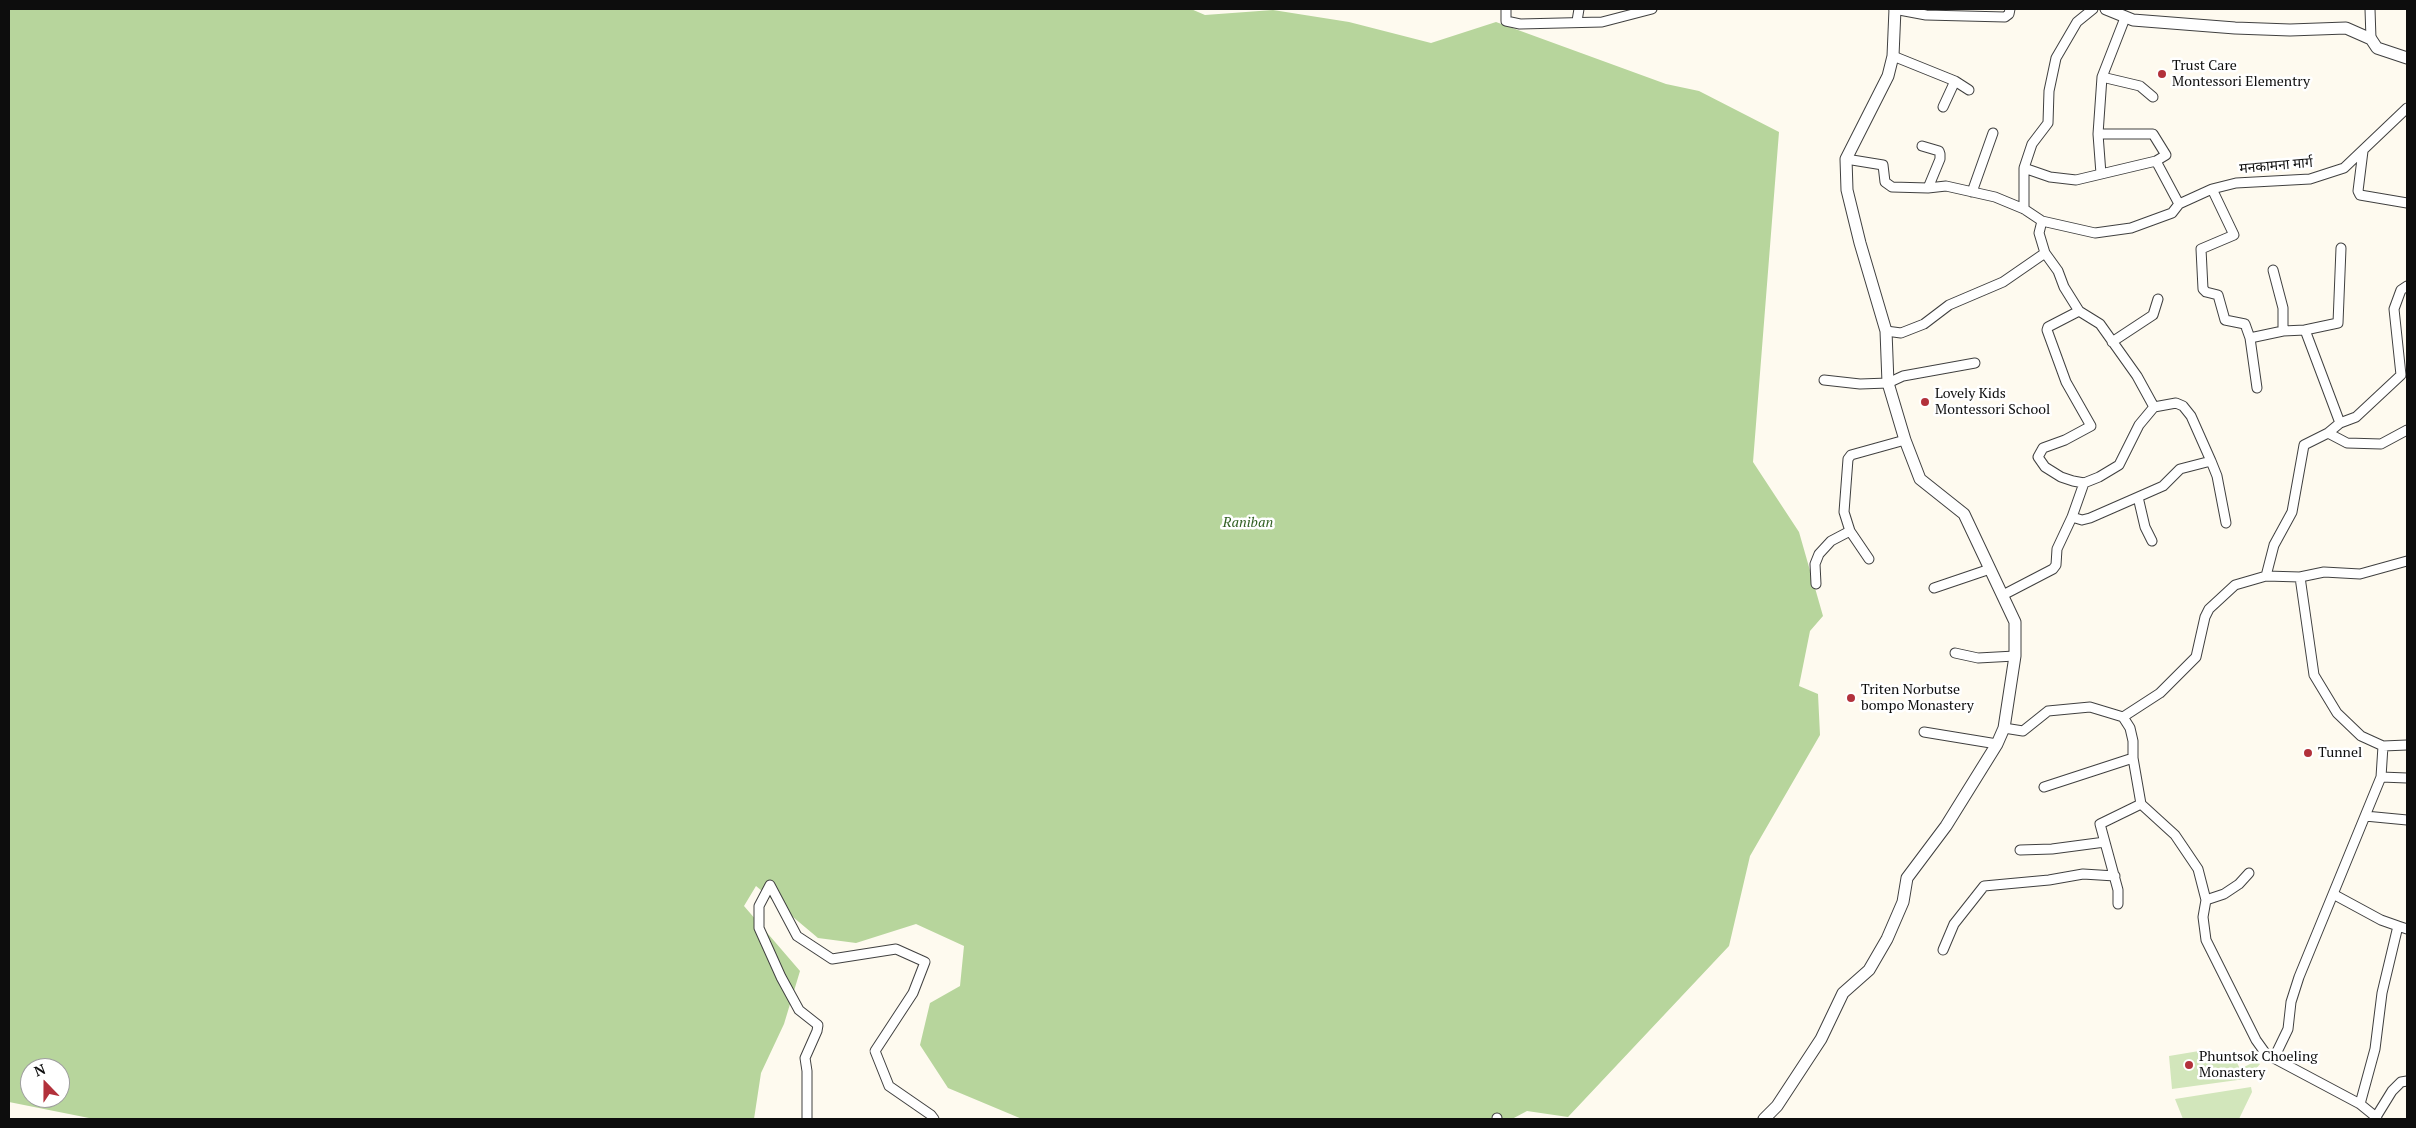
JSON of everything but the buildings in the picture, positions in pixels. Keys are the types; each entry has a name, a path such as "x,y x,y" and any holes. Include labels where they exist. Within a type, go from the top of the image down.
{"street":[{"path":"1506,9 1506,21 1520,24 1577,21 1602,22 1652,9"},
{"path":"1577,21 1580,9"},
{"path":"1764,1119 1777,1106 1821,1039 1843,992 1868,970 1873,962 1887,939 1903,902 1907,878 1946,826 1997,744 2004,728 2015,656 2015,622 1964,514 1920,479 1905,440 1888,383 1886,331 1860,243 1848,190 1846,159 1888,76 1893,56 1895,9 1926,14 2005,17 2009,14 2010,9"},
{"path":"2024,209 2024,168 2032,144 2048,123 2049,91 2056,58 2077,22 2093,9"},
{"path":"2106,9 2125,18 2235,28 2290,30 2346,28 2371,39"},
{"path":"2370,9 2371,39 2377,48 2407,58"},
{"path":"2101,174 2098,134 2102,77 2125,18"},
{"path":"1893,56 1955,81 1969,90"},
{"path":"2102,77 2140,86 2153,97"},
{"path":"1943,107 1955,81"},
{"name":"मनकामना मार्ग","path":"1846,159 1883,165 1885,182 1892,187 1928,188 1946,186 1995,197 2024,209 2042,221 2095,234 2131,228 2172,213 2179,204 2212,188 2236,183 2310,178 2344,168 2407,108"},
{"path":"1972,192 1993,133"},
{"path":"2024,168 2050,178 2076,180 2156,161 2166,155 2152,134 2098,134"},
{"path":"1922,146 1939,151 1940,154 1940,159 1928,188"},
{"path":"2363,151 2358,191 2360,195 2407,203"},
{"path":"2156,161 2179,204"},
{"path":"2212,188 2234,235 2201,249 2204,289 2206,292 2218,295 2224,320 2244,323 2250,338 2257,388"},
{"path":"2042,221 2039,233 2045,253 2058,271 2064,287 2079,311 2100,324 2137,376 2154,406"},
{"path":"2250,338 2338,323 2341,248"},
{"path":"1886,331 1901,333 1924,324 1949,305 2003,282 2045,253"},
{"path":"2273,270 2283,308 2283,331"},
{"path":"2266,576 2274,545 2292,512 2304,445 2328,433 2340,423 2356,417 2401,375 2394,309 2402,290 2407,286"},
{"path":"2112,342 2153,315 2158,299"},
{"path":"2079,311 2048,326 2047,330 2066,382 2091,426 2065,440 2042,448 2038,457 2044,467 2061,477 2084,483 2099,477 2119,465 2139,426 2154,406 2176,403 2183,406 2191,416 2211,461 2217,476 2226,523"},
{"path":"2305,330 2340,423"},
{"path":"1824,380 1860,384 1888,383 1902,376 1975,363"},
{"path":"2328,433 2346,442 2380,444 2407,430"},
{"path":"1870,559 1850,531 1844,505 1848,459 1851,455 1905,440"},
{"path":"2072,517 2082,520 2096,516 2163,486 2180,469 2211,461"},
{"path":"2003,595 2053,569 2056,565 2057,549 2072,517 2084,483"},
{"path":"2138,497 2140,510 2152,542"},
{"path":"1816,584 1814,564 1819,554 1831,541 1850,531"},
{"path":"2123,717 2160,692 2196,657 2205,617 2209,610 2235,585 2266,576 2300,577 2324,572 2360,574 2407,561"},
{"path":"1934,588 1990,569"},
{"path":"2300,577 2314,675 2337,713 2361,736 2383,746 2407,745"},
{"path":"1955,653 1978,658 2015,656"},
{"path":"2004,728 2023,731 2048,711 2090,707 2123,717 2130,728 2133,741 2133,758 2142,804 2175,835 2198,869 2206,900 2203,917 2206,940 2256,1040 2266,1054 2360,1104 2376,1118 2392,1091 2401,1082 2407,1081"},
{"path":"1924,732 1997,744"},
{"path":"2274,1058 2288,1029 2291,1002 2299,977 2381,777 2383,746"},
{"path":"2044,787 2133,758"},
{"path":"2381,777 2407,778"},
{"path":"2118,904 2115,876 2100,824 2142,804"},
{"path":"2365,816 2407,820"},
{"path":"2020,850 2060,848 2105,842"},
{"path":"2206,900 2224,894 2239,884 2249,873"},
{"path":"1943,950 1954,924 1984,886 2049,880 2083,874 2115,876"},
{"path":"807,1119 807,1071 805,1058 818,1031 818,1025 799,1010 781,977 759,928 759,906 770,885 797,936 832,959 896,949 925,962 913,993 875,1052 888,1086 931,1115 934,1119"},
{"path":"2333,894 2381,920 2407,929"},
{"path":"2360,1104 2374,1049 2382,993 2398,926"}],"green space":[{"name":"Raniban","path":"9,9 1191,9 1205,15 1273,10 1349,22 1431,43 1496,22 1666,84 1699,91 1779,132 1753,462 1799,532 1823,616 1810,631 1799,686 1818,694 1820,735 1750,856 1729,946 1568,1117 1527,1111 1512,1119 1022,1119 948,1088 920,1045 930,1003 960,986 964,946 916,924 856,943 818,938 756,886 744,906 800,971 784,1024 761,1073 754,1119 94,1119 39,1108 70,1108 70,1058 20,1058 20,1104 9,1102"},
{"path":"2211,1049 2213,1057 2232,1052 2240,1069 2256,1061 2260,1064 2245,1079 2172,1089 2169,1056"},
{"path":"2251,1087 2252,1092 2239,1119 2183,1119 2175,1099"}],"place":[{"name":"Trust Care Montessori Elementry","path":"2162,74"},
{"name":"Lovely Kids Montessori School","path":"1925,402"},
{"name":"Triten Norbutse bompo Monastery","path":"1851,698"},
{"name":"Tunnel","path":"2308,753"},
{"name":"Phuntsok Choeling Monastery","path":"2189,1065"}]}
